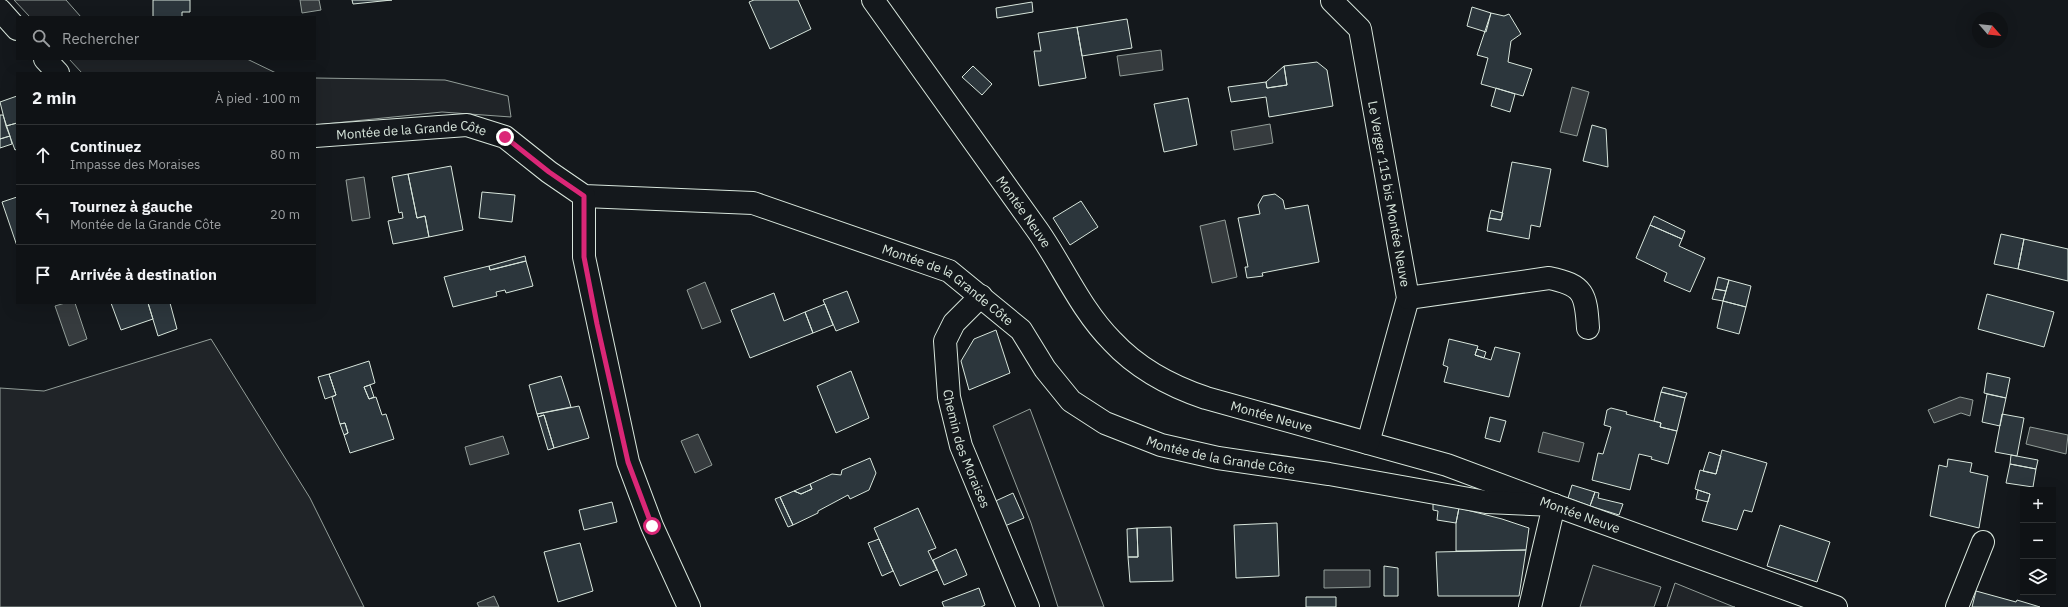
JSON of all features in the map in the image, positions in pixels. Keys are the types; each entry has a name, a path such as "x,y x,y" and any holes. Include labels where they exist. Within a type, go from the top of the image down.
{"street":[{"name":"Montée Neuve","path":"873,0 1038,232 1092,317 1110,340 1128,357 1159,379 1183,390 1447,464 1554,505 1836,607"},
{"name":"Le Verger 115 bis Montée Neuve","path":"1332,1 1360,29 1408,298 1368,443"},
{"path":"0,10 16,28"},
{"path":"46,60 57,72"},
{"name":"Montée de la Grande Côte","path":"316,136 467,125 505,137 549,172 584,196 754,203 949,272 974,290 1021,330 1045,370 1071,401 1105,423 1161,445 1218,458 1329,474 1486,502 1554,505"},
{"path":"584,196 584,257 628,462 652,526 689,607"},
{"path":"1408,298 1549,278 1570,282 1578,290 1587,302 1588,328"},
{"name":"Chemin des Moraises","path":"974,290 945,341 949,397 961,446 1028,607"},
{"path":"1530,607 1554,505"},
{"path":"1957,607 1983,542"}],"shaded area":[{"path":"14,0 66,0 80,16 29,16"},
{"path":"300,0 319,0 321,10 302,13"},
{"path":"1161,50 1163,70 1120,76 1117,56"},
{"path":"70,60 249,60 274,72 81,72"},
{"path":"316,78 445,80 508,96 511,117 442,112 316,125"},
{"path":"1572,87 1589,92 1577,136 1560,132"},
{"path":"1270,124 1273,143 1234,150 1231,131"},
{"path":"364,177 370,218 352,221 346,180"},
{"path":"1225,220 1237,277 1212,283 1200,226"},
{"path":"705,282 721,322 702,329 687,290"},
{"path":"62,304 75,304 87,339 69,346 55,306"},
{"path":"211,339 310,498 364,607 0,607 0,388 44,391"},
{"path":"1960,397 1973,400 1970,416 1961,413 1934,423 1928,410"},
{"path":"1030,409 1104,607 1058,607 1031,523 993,426"},
{"path":"2030,427 2068,435 2066,454 2026,444"},
{"path":"1543,432 1584,443 1579,462 1538,452"},
{"path":"698,434 712,465 695,473 681,441"},
{"path":"503,436 509,454 470,465 465,447"},
{"path":"1593,565 1661,587 1654,607 1580,607"},
{"path":"1324,570 1370,570 1370,587 1324,588"},
{"path":"1675,583 1734,607 1667,607"},
{"path":"494,596 499,607 479,607 477,603"}],"building":[{"path":"153,0 190,0 190,12 182,12 182,16 153,16"},
{"path":"352,0 392,0 353,4"},
{"path":"754,0 798,0 811,29 770,49 749,2"},
{"path":"1032,2 1033,12 997,18 996,8"},
{"path":"1472,7 1491,13 1486,32 1467,26"},
{"path":"1491,13 1504,16 1509,14 1521,34 1511,41 1508,62 1532,69 1523,96 1481,84 1488,58 1477,55"},
{"path":"1127,19 1132,48 1082,56 1077,27"},
{"path":"1077,27 1086,78 1039,86 1034,51 1041,51 1038,33"},
{"path":"1317,62 1327,70 1333,106 1269,117 1266,97 1231,102 1228,87 1266,82 1267,88 1287,85 1284,66"},
{"path":"973,66 992,84 982,95 962,77"},
{"path":"1284,66 1287,85 1267,88 1266,82"},
{"path":"1496,88 1515,94 1510,112 1491,106"},
{"path":"16,96 16,123 6,126 0,102"},
{"path":"1188,98 1197,145 1164,152 1154,104"},
{"path":"0,115 3,115 10,136 0,139"},
{"path":"16,123 15,150 6,126"},
{"path":"1592,125 1606,129 1608,167 1583,161"},
{"path":"10,136 12,144 0,148 0,139"},
{"path":"1512,162 1551,169 1540,227 1531,225 1529,239 1487,231 1489,218 1501,220"},
{"path":"451,166 463,230 429,237 425,216 417,218 408,174"},
{"path":"408,174 417,218 425,216 429,237 393,244 388,221 403,218 402,212 399,213 392,177"},
{"path":"482,192 515,195 512,222 479,218"},
{"path":"1275,194 1283,200 1285,209 1308,205 1319,262 1262,273 1263,276 1247,278 1245,267 1248,267 1238,218 1260,214 1258,205 1263,196"},
{"path":"16,197 16,243 2,202"},
{"path":"1081,201 1098,227 1070,245 1053,218"},
{"path":"1491,210 1503,213 1501,220 1489,218"},
{"path":"1654,216 1685,231 1682,239 1650,225"},
{"path":"1650,225 1682,239 1679,246 1705,258 1690,292 1664,281 1667,273 1636,258"},
{"path":"2001,234 2024,239 2018,269 1994,264"},
{"path":"2024,239 2068,249 2068,281 2018,269"},
{"path":"525,256 526,261 490,270 489,266"},
{"path":"526,261 533,286 506,293 505,290 496,292 497,296 453,307 444,277 489,266 490,270"},
{"path":"1718,277 1729,280 1726,291 1715,289"},
{"path":"1729,280 1751,286 1746,307 1723,301"},
{"path":"1715,289 1726,291 1723,301 1712,299"},
{"path":"847,291 859,322 836,331 823,300"},
{"path":"774,293 784,321 805,312 813,333 750,358 731,310"},
{"path":"1987,294 2054,312 2044,347 1978,329"},
{"path":"1723,301 1746,307 1739,334 1717,328"},
{"path":"111,304 148,304 153,319 121,330"},
{"path":"148,304 170,304 177,329 158,336"},
{"path":"825,304 833,325 813,333 805,312"},
{"path":"996,330 1010,373 969,390 961,361 974,339"},
{"path":"1449,339 1478,346 1475,355 1491,360 1495,347 1520,353 1509,397 1444,382 1448,367 1443,365"},
{"path":"1477,349 1486,352 1484,358 1475,355"},
{"path":"369,361 375,383 364,387 369,399 376,397 382,415 386,414 394,439 350,453 344,435 348,433 345,423 340,424 332,397 336,395 329,374"},
{"path":"851,371 869,418 836,433 817,386"},
{"path":"1987,373 2010,378 2006,398 1984,393"},
{"path":"329,374 336,395 325,399 318,377"},
{"path":"561,376 571,407 537,414 529,385"},
{"path":"370,385 374,397 369,399 364,387"},
{"path":"1663,387 1687,393 1685,398 1661,392"},
{"path":"1661,392 1685,398 1677,431 1660,427 1661,423 1654,421"},
{"path":"1987,394 2006,398 2000,426 1982,422"},
{"path":"579,406 589,438 554,448 544,415 538,417 537,414"},
{"path":"1611,408 1627,412 1626,414 1661,423 1660,427 1677,431 1668,464 1651,459 1652,457 1639,454 1630,490 1592,480 1598,453 1603,454 1611,427 1604,425 1607,410"},
{"path":"2002,414 2024,418 2017,456 1995,452"},
{"path":"544,415 554,448 548,450 538,417"},
{"path":"1490,417 1506,421 1500,442 1485,438"},
{"path":"345,423 348,433 344,435 340,424"},
{"path":"1722,450 1767,463 1752,512 1744,510 1737,530 1702,521 1710,494 1695,489 1700,470 1716,474"},
{"path":"1709,452 1721,456 1716,474 1703,471"},
{"path":"2011,455 2038,460 2036,469 2010,464"},
{"path":"870,458 876,473 869,490 850,499 848,495 818,511 818,513 793,525 780,497 794,491 801,494 812,489 810,484 832,474 841,475 842,470"},
{"path":"1948,459 1972,463 1970,472 1988,476 1979,528 1930,516 1939,465 1947,467"},
{"path":"2010,464 2036,469 2033,487 2006,483"},
{"path":"810,484 812,489 801,494 794,491"},
{"path":"1572,485 1595,492 1590,506 1568,498"},
{"path":"1698,490 1710,494 1708,502 1696,499"},
{"path":"1595,492 1599,493 1598,498 1623,504 1619,515 1590,506"},
{"path":"1013,493 1024,518 1000,528 989,504"},
{"path":"780,497 793,525 788,527 775,499"},
{"path":"612,502 617,522 584,530 579,510"},
{"path":"1433,504 1459,508 1456,523 1437,520 1438,511 1433,510"},
{"path":"918,508 936,548 928,551 937,570 900,586 874,528"},
{"path":"1459,508 1502,519 1529,528 1526,550 1456,551 1456,523"},
{"path":"1277,523 1279,576 1236,578 1234,525"},
{"path":"1780,525 1830,542 1817,582 1767,566"},
{"path":"1171,527 1173,581 1130,582 1128,557 1138,557 1137,528"},
{"path":"1137,528 1138,557 1128,557 1127,529"},
{"path":"879,539 893,571 882,576 868,543"},
{"path":"580,543 593,591 558,602 544,552"},
{"path":"956,549 967,575 944,585 933,560"},
{"path":"1526,550 1519,596 1438,596 1436,552"},
{"path":"1384,566 1398,568 1398,596 1384,596"},
{"path":"979,588 985,605 981,607 944,607 942,602"},
{"path":"1976,591 2016,602 2017,600 2040,607 1972,607"},
{"path":"1306,597 1336,597 1336,607 1306,607"}],"route":[{"path":"505,137 549,172 584,196 584,257 597,324 628,462 652,526"}]}
